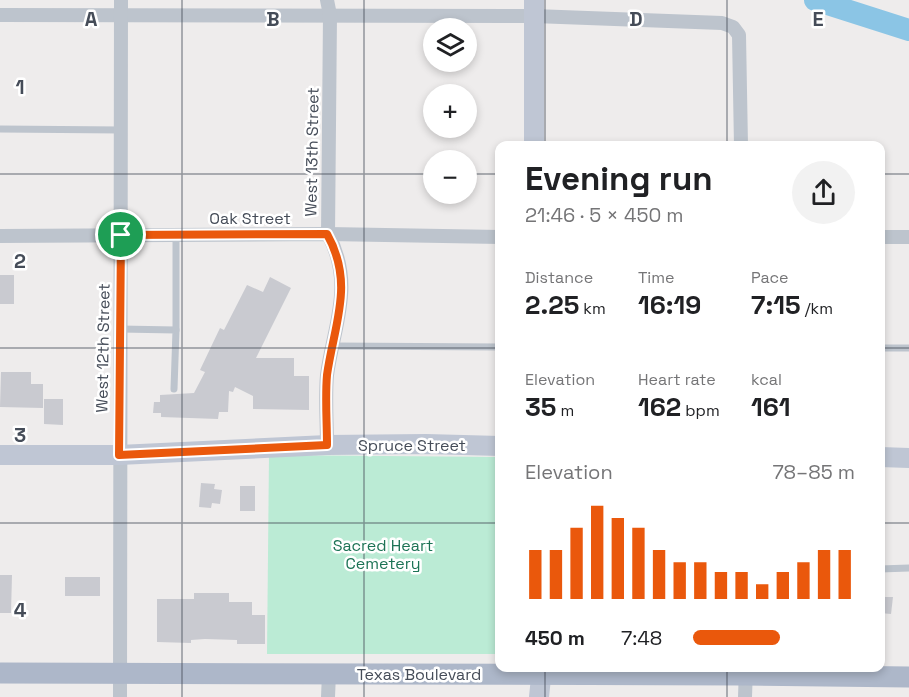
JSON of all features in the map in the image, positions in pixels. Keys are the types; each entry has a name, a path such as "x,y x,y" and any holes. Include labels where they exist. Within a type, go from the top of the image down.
{"main road":[{"name":"Texas Boulevard","path":"0,673 329,674 495,672"},
{"name":"Texas Boulevard","path":"773,672 909,677"}],"street":[{"name":"West 13th Street","path":"327,0 330,15 327,234 338,252 341,293 339,320 327,375 327,445"},
{"path":"0,15 121,7 330,15 534,8 722,23 733,27 739,35 741,141"},
{"name":"West 12th Street","path":"120,697 121,7"},
{"path":"534,8 534,141"},
{"name":"Oak Street","path":"0,236 327,234 495,237"},
{"path":"885,237 909,237"},
{"name":"Spruce Street","path":"0,455 119,455 327,445 495,446"},
{"path":"885,458 909,458"},
{"path":"539,697 542,672"},
{"path":"746,672 746,697"},
{"path":"328,697 329,674"}],"lane":[{"path":"0,129 121,130"},
{"path":"174,389 176,235"},
{"path":"120,329 176,330"},
{"path":"334,346 495,347"},
{"path":"885,348 909,348"},
{"path":"885,569 909,568"}],"green space":[{"name":"Sacred Heart Cemetery","path":"269,455 495,457 495,654 267,654"}],"building":[{"path":"0,275 14,275 14,304 0,304"},
{"path":"270,277 291,288 256,358 294,358 294,376 309,376 309,410 253,409 253,396 235,387 233,392 229,391 228,412 219,412 218,419 161,417 161,413 153,413 154,402 160,402 160,395 194,393 205,372 200,370 220,328 224,330 247,285 263,292"},
{"path":"1,372 31,372 31,384 43,384 43,408 0,407"},
{"path":"44,399 63,399 63,425 44,424"},
{"path":"201,483 215,484 214,489 222,490 220,504 212,503 211,508 199,507"},
{"path":"240,486 255,486 255,511 240,511"},
{"path":"0,575 12,575 11,613 0,613"},
{"path":"65,577 100,577 100,596 65,596"},
{"path":"194,593 229,593 229,602 252,602 252,615 265,615 265,644 237,644 237,640 205,639 191,640 191,643 157,642 157,599 194,599"},
{"path":"885,597 893,597 891,614 885,613"}],"waterway":[{"path":"815,0 909,30"}],"route":[{"path":"327,234 338,252 341,293 339,320 327,375 327,445 119,455 121,235 327,234"}]}
